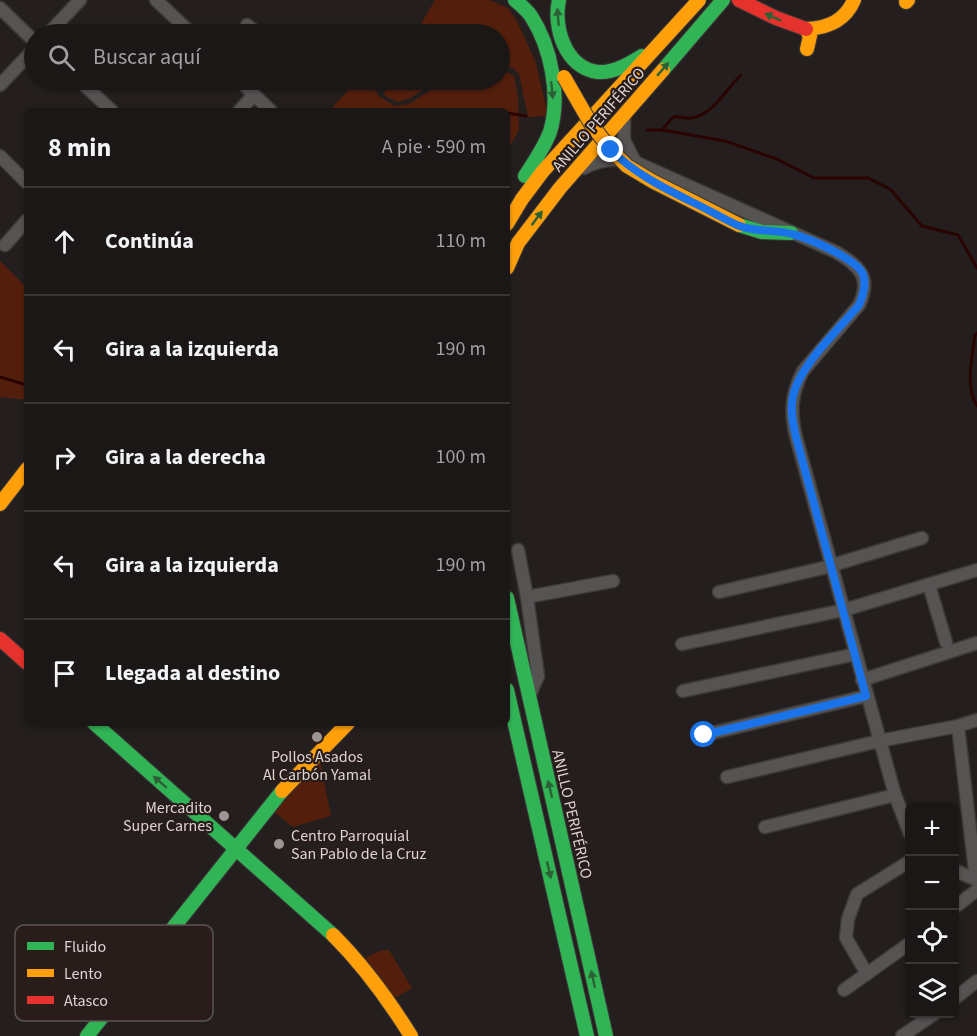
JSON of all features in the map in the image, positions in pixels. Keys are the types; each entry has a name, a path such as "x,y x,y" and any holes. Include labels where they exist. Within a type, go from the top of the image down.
{"main road":[{"path":"510,200 551,130 554,109 545,49 530,16 514,0"},
{"path":"528,0 541,17 552,40 572,94 591,124 627,166 652,182 739,225 762,232 791,233"},
{"path":"559,0 556,13 560,33 568,53 583,68 598,72 616,70 659,46"},
{"name":"ANILLO PERIFÉRICO","path":"510,219 543,171 699,0"},
{"name":"ANILLO PERIFÉRICO","path":"510,261 518,243 570,176 723,0"},
{"path":"740,1 806,29 832,26 846,14 854,0"},
{"path":"806,29 810,36 807,49"},
{"path":"0,504 24,473"},
{"name":"ANILLO PERIFÉRICO","path":"510,612 606,1036"},
{"path":"0,639 24,660"},
{"path":"510,707 587,1036"},
{"path":"97,726 317,919 359,961 390,1002 411,1036"},
{"path":"175,925 282,790 345,726"},
{"path":"87,1036 99,1021"}],"street":[{"path":"156,0 181,24"},
{"path":"57,24 77,1"},
{"path":"0,8 24,31"},
{"path":"0,85 24,60"},
{"path":"90,90 109,108"},
{"path":"250,90 268,108"},
{"path":"242,108 254,95"},
{"path":"624,114 624,140 634,162"},
{"path":"0,156 24,180"},
{"path":"570,176 596,162 616,159 634,162 849,260 863,274 864,294 859,305 803,371 793,396 791,409 796,437 866,696 894,795 905,824"},
{"path":"5,245 24,223"},
{"path":"719,592 831,566 922,538"},
{"path":"518,550 538,676 529,697"},
{"path":"682,644 844,610 977,570"},
{"path":"527,597 613,581"},
{"path":"929,585 946,642"},
{"path":"862,680 977,643"},
{"path":"683,691 856,654"},
{"path":"704,735 866,696"},
{"path":"727,777 977,720"},
{"path":"958,726 977,880"},
{"path":"765,827 894,795"},
{"path":"867,974 846,938 848,919 857,894 905,864"},
{"path":"959,872 977,880"},
{"path":"959,904 977,890"},
{"path":"844,990 905,946"},
{"path":"959,995 977,981"},
{"path":"902,1036 928,1018"}],"shaded area":[{"path":"435,0 489,0 508,8 517,21 536,63 548,116 528,117 519,74 510,67 510,24 421,24"},
{"path":"510,74 514,76 518,97 519,130 510,146 510,108 332,108 349,90 375,90 380,97 395,106 409,104 431,90 510,90"},
{"path":"386,90 423,90 409,99 398,102 385,96"},
{"path":"0,261 24,285 24,400 0,397"},
{"path":"319,756 331,816 293,827 269,808"},
{"path":"389,950 412,988 390,1001 360,961 379,951"}],"waterway":[{"path":"662,130 673,117 692,118 707,112 741,75"},
{"path":"510,113 526,116"},
{"path":"647,130 662,130 725,141 777,159 814,178 868,178 890,189 922,226 958,235 977,268"},
{"path":"977,333 970,372 971,390 977,406"},
{"path":"0,377 24,384"}],"traffic: fast":[{"path":"515,0 529,14 538,28 549,57 554,88 550,132 525,176"},
{"path":"559,0 560,34 564,45 577,63 587,69 604,72 621,67 642,56"},
{"path":"663,70 723,0"},
{"path":"739,225 762,232 791,233"},
{"path":"510,611 606,1036"},
{"path":"510,703 587,1036"},
{"path":"97,726 333,935"},
{"path":"175,925 282,791"},
{"path":"87,1036 99,1021"}],"traffic: slow":[{"path":"510,219 543,171 699,0"},
{"path":"807,49 810,36 806,29 822,27 835,22 846,13 854,0"},
{"path":"510,261 518,243 560,188 663,70"},
{"path":"564,77 591,124 627,166 739,225"},
{"path":"0,504 24,473"},
{"path":"282,791 345,726"},
{"path":"333,935 375,983 411,1036"}],"traffic: jam":[{"path":"739,0 776,18 806,29"},
{"path":"0,639 24,660"}],"place":[{"name":"Pollos Asados Al Carbón Yamal","path":"317,737"},
{"name":"Mercadito Super Carnes","path":"224,816"},
{"name":"Centro Parroquial San Pablo de la Cruz","path":"279,844"}],"route":[{"path":"611,150 627,166 652,182 739,225 762,232 791,233 836,252 858,268 863,274 865,284 859,305 803,371 797,383 791,409 792,423 866,696 704,735"}]}
